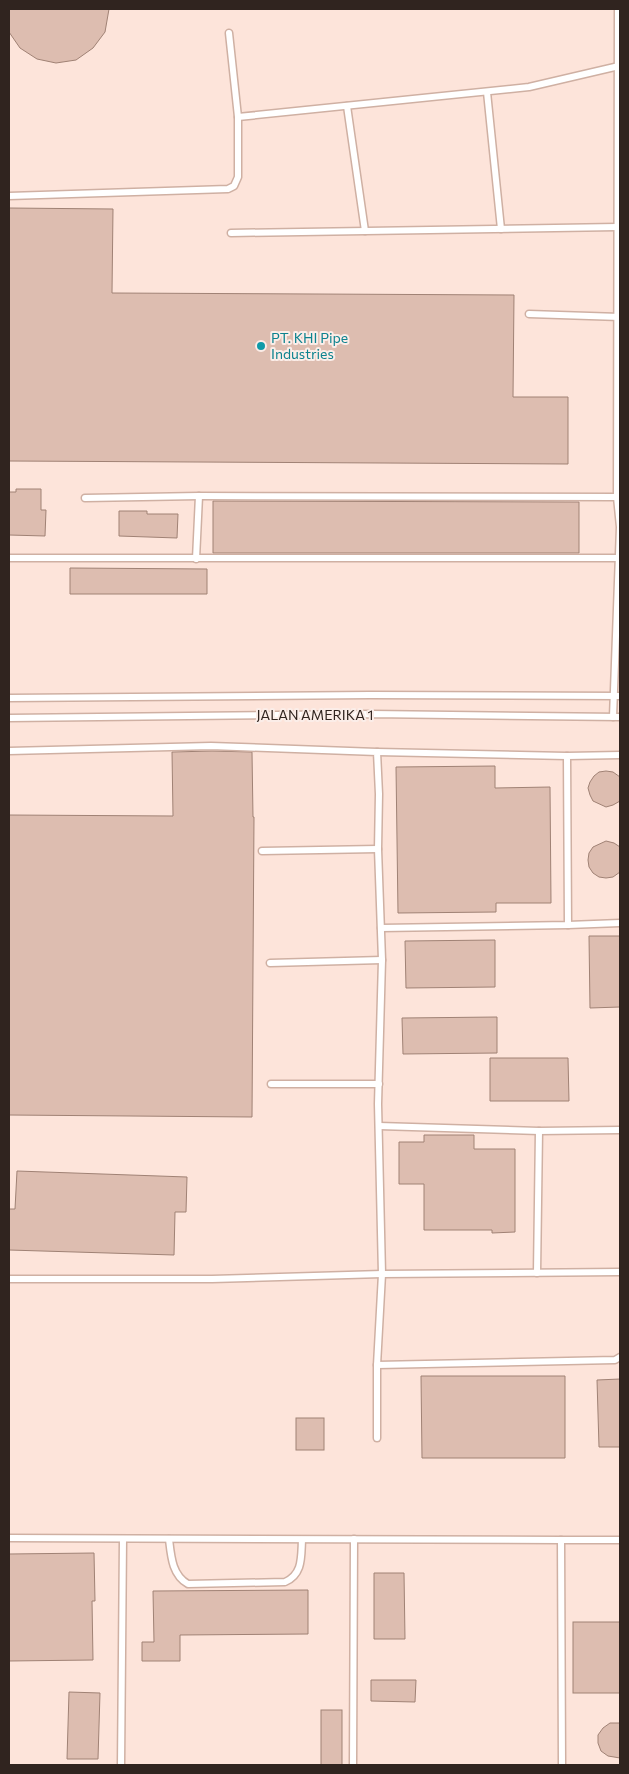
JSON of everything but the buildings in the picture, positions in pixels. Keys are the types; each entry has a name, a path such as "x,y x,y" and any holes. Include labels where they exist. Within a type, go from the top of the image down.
{"lane":[{"path":"613,717 620,527 617,497 619,446 619,268 617,228 618,9"},
{"path":"9,196 228,189 234,186 238,177 238,117 229,33"},
{"path":"238,117 529,88 618,66"},
{"path":"488,92 501,229"},
{"path":"347,106 366,231"},
{"path":"231,233 617,228"},
{"path":"529,314 619,317"},
{"path":"85,498 199,496 617,497"},
{"path":"196,559 199,496"},
{"path":"9,558 619,558"},
{"name":"JALAN AMERIKA 1","path":"9,698 370,695 620,696"},
{"name":"JALAN AMERIKA 1","path":"9,718 372,714 620,717"},
{"path":"9,750 211,746 377,752 567,756 620,755"},
{"path":"377,752 382,960 379,1084 382,1274 377,1365 377,1438"},
{"path":"567,756 568,926"},
{"path":"262,851 378,849"},
{"path":"381,928 568,926 620,923"},
{"path":"270,962 382,960"},
{"path":"271,1084 379,1084"},
{"path":"379,1126 540,1131 620,1130"},
{"path":"538,1273 540,1131"},
{"path":"9,1279 212,1279 382,1274 620,1272"},
{"path":"377,1365 615,1360 620,1357"},
{"path":"9,1538 620,1540"},
{"path":"120,1765 123,1539"},
{"path":"169,1539 176,1572 181,1580 188,1584 285,1582 291,1580 301,1566 302,1540"},
{"path":"353,1765 354,1539"},
{"path":"561,1540 562,1765"}],"shaded area":[{"path":"9,9 620,9 620,1765 9,1765"}],"place":[{"name":"PT. KHI Pipe Industries","path":"261,346"}]}
